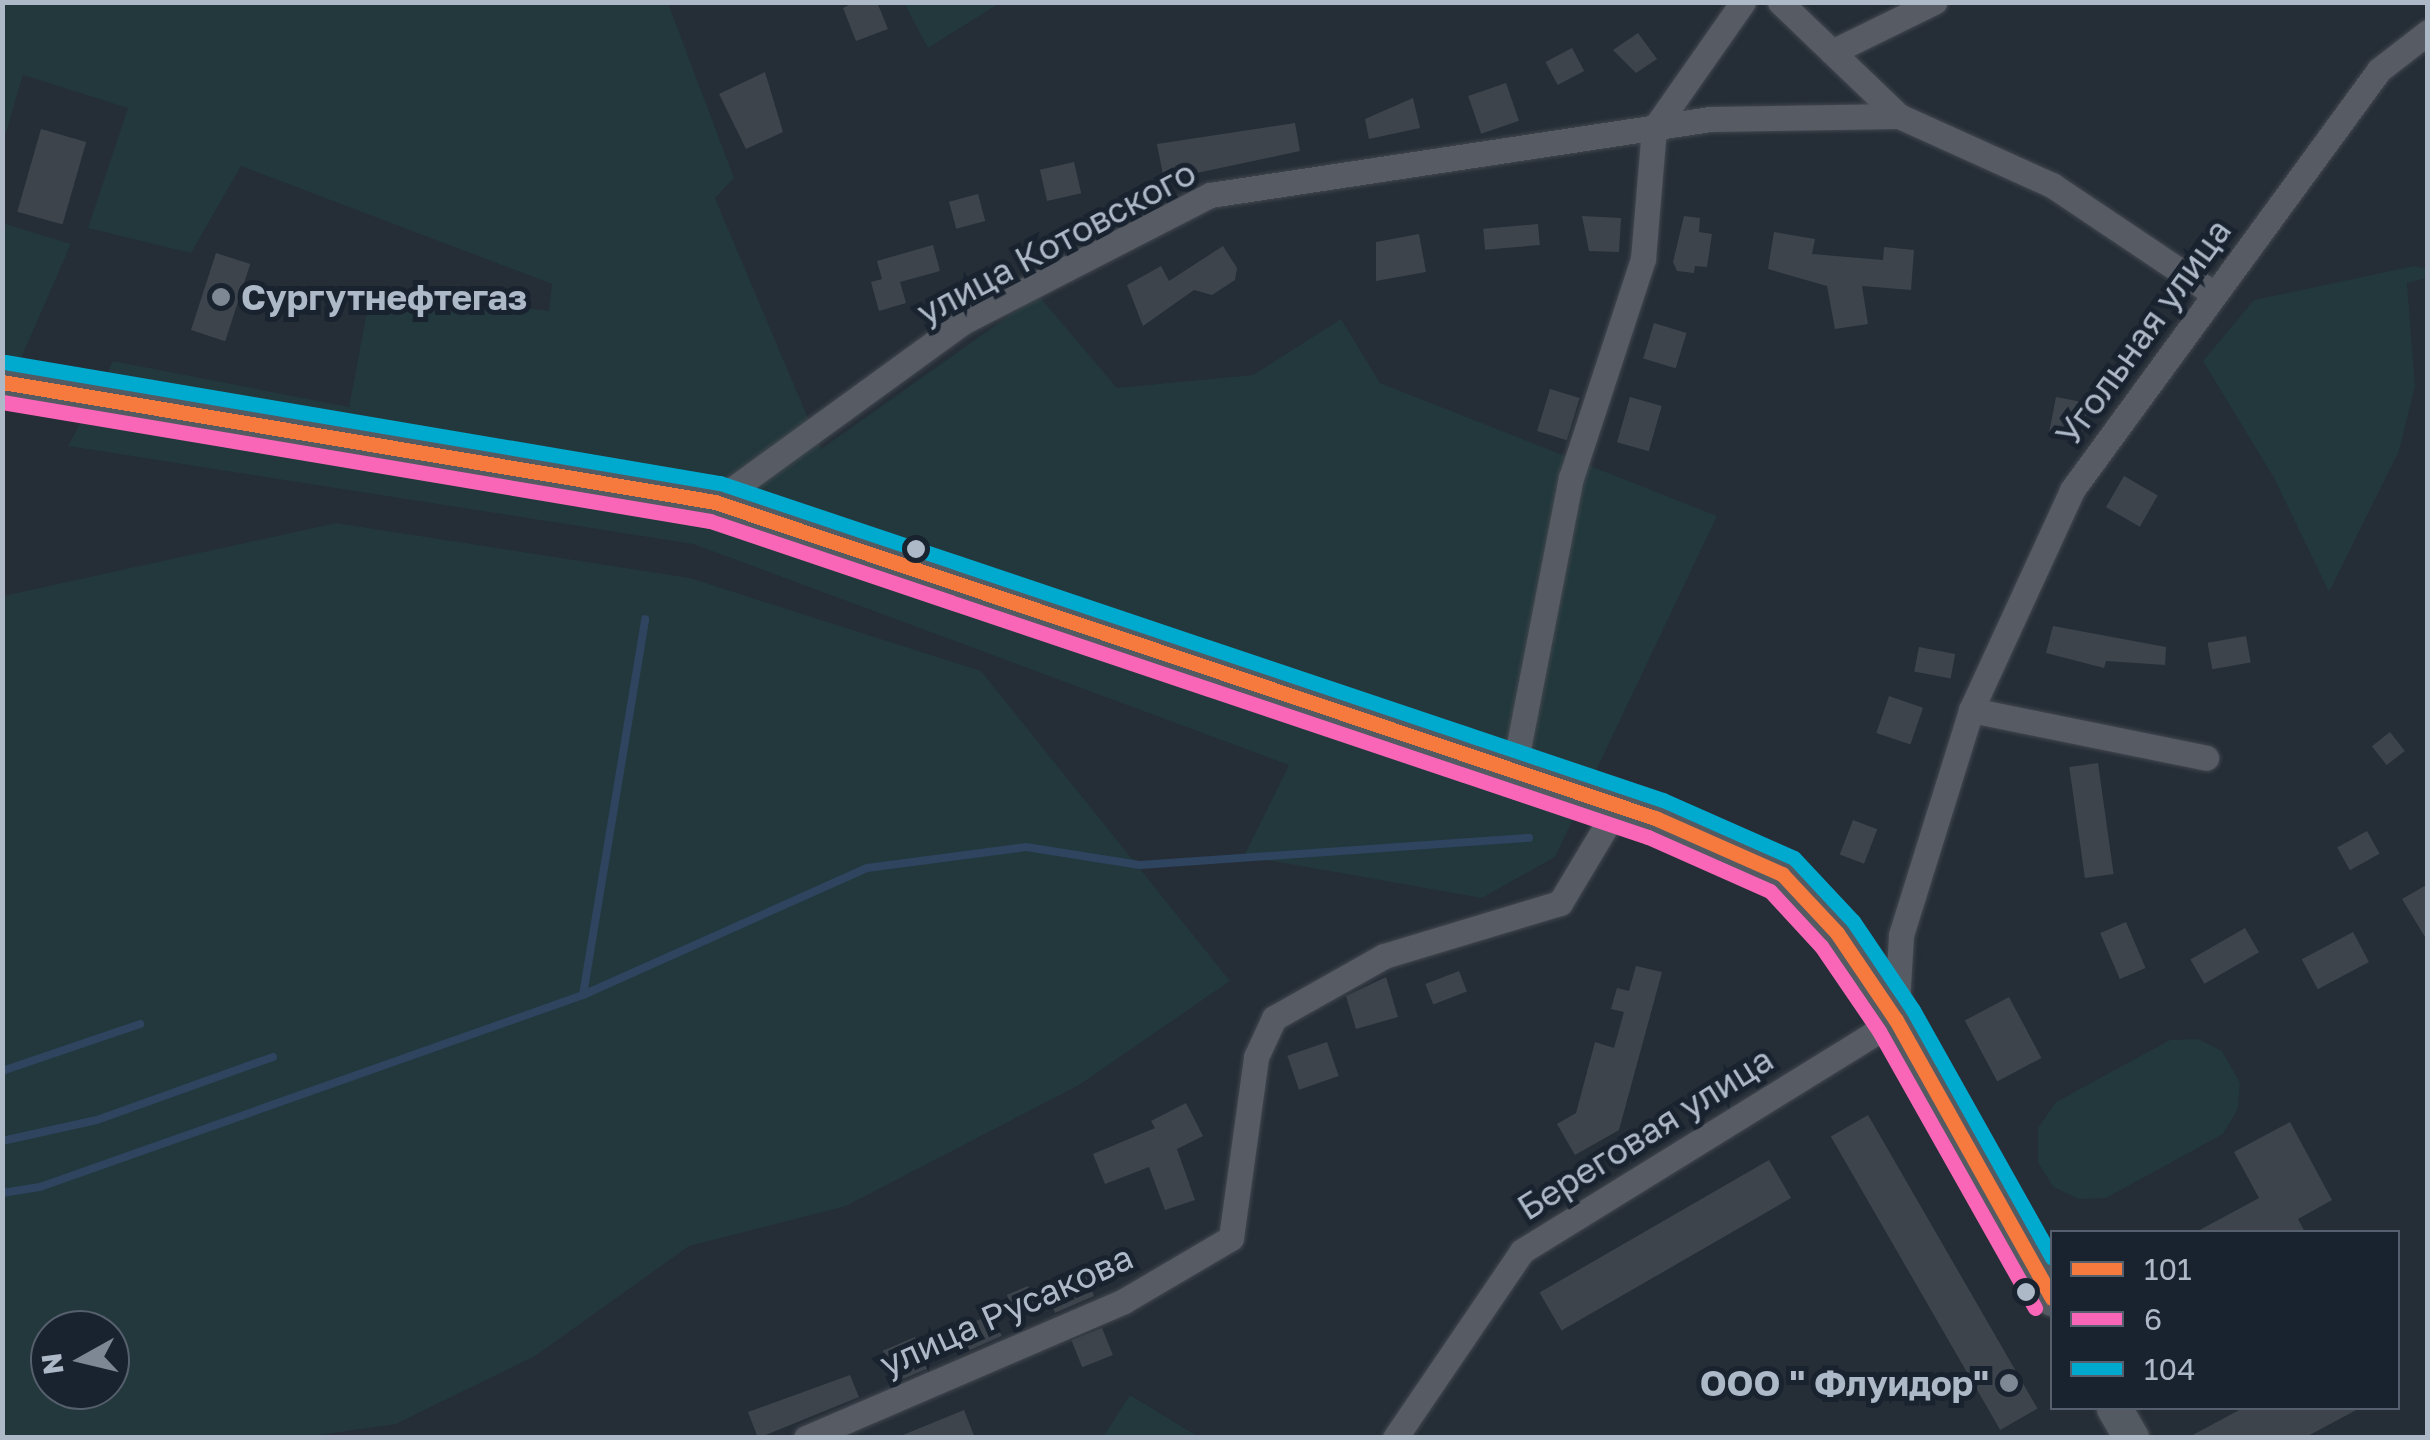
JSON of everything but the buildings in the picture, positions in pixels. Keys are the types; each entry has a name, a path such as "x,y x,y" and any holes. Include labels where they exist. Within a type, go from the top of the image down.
{"main road":[{"path":"2,382 714,502 1618,806 1782,874 1836,933 1896,1020 2050,1294"},
{"path":"2115,1410 2131,1438"}],"street":[{"path":"1514,770 1571,478 1642,260 1654,129 1743,2"},
{"path":"1780,2 1899,116"},
{"path":"1832,52 1934,2"},
{"name":"Угольная улица","path":"1896,1020 1901,936 1971,710 2072,490 2212,293 2379,70 2428,32"},
{"name":"улица Котовского","path":"714,502 963,322 1210,195 1710,118 1899,116 2052,185 2212,293"},
{"path":"1971,710 2206,758"},
{"name":"улица Русакова","path":"806,1438 1124,1301 1231,1238 1256,1058 1274,1018 1384,956 1560,903 1618,806"},
{"name":"Береговая улица","path":"1395,1438 1522,1252 1896,1020"}],"green space":[{"path":"3,3 668,3 734,178 715,198 821,449 1038,295 1117,388 1253,375 1341,319 1380,383 1717,516 1555,857 1482,898 1244,856 1289,765 693,544 68,446 113,361 349,407 371,290 549,311 552,284 241,166 191,253 88,228 128,108 23,75 3,142"},
{"path":"904,3 1000,3 928,48"},
{"path":"2,223 71,244 15,372 3,370"},
{"path":"2414,266 2427,269 2427,278 2407,283 2415,386 2399,451 2329,592 2274,478 2203,361 2254,300"},
{"path":"336,523 690,578 981,671 1230,981 1079,1085 846,1206 689,1246 535,1356 396,1424 298,1438 3,1437 3,596"},
{"path":"2198,1039 2222,1051 2240,1083 2238,1109 2223,1134 2106,1198 2079,1199 2053,1187 2038,1162 2038,1128 2056,1102 2170,1040"},
{"path":"1130,1395 1199,1437 1103,1437"}],"waterway":[{"path":"583,995 645,619"},
{"path":"2,1193 40,1187 583,995 867,868 1026,847 1140,865 1529,838"},
{"path":"2,1071 140,1024"},
{"path":"2,1141 97,1120 273,1057"}],"transit line":[{"name":"104","path":"5,362 720,483 1663,800 1794,858 1853,921 1913,1010 2050,1254"},
{"name":"101","path":"2,382 715,502 1655,818 1782,874 1837,933 1896,1020 2050,1294"},
{"name":"6","path":"2,402 710,521 1648,837 1770,891 1821,946 1879,1031 2035,1308"}],"place":[{"name":"Сургутнефтегаз","path":"221,297"},
{"name":"ООО \" Флуидор\"","path":"2009,1383"}]}
